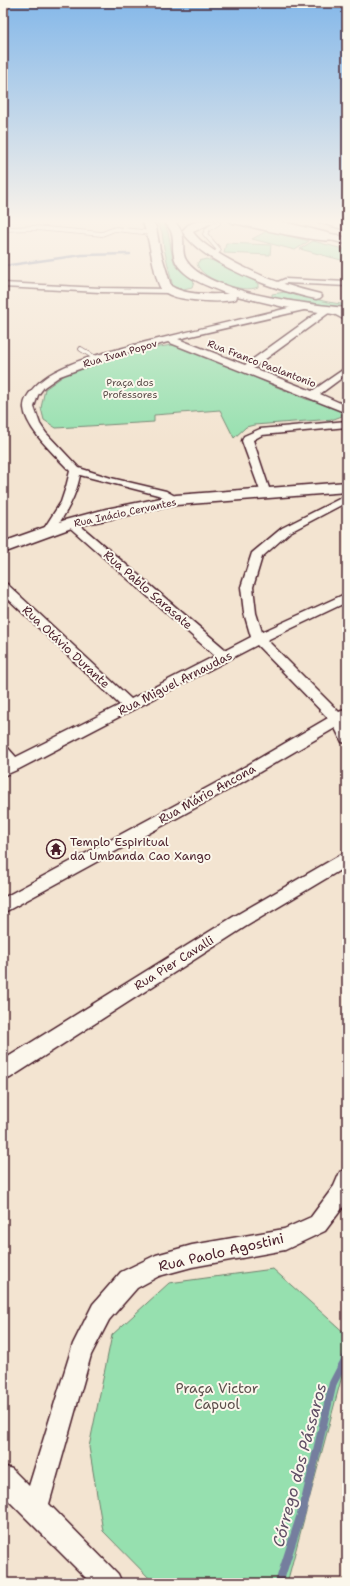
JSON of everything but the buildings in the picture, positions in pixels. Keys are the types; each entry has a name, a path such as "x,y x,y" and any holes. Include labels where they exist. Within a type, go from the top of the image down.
{"main road":[{"path":"179,294 253,296 257,294"},
{"path":"245,294 305,307 347,312"},
{"path":"313,294 347,302"},
{"name":"Rua Inácio Cervantes","path":"3,548 71,523 106,514 176,500 347,487"}],"street":[{"name":"Rua Ivan Popov","path":"75,470 42,434 35,424 30,406 33,395 41,385 57,374 97,359 169,339 305,307"},
{"path":"246,369 331,310 347,318"},
{"name":"Rua Franco Paolantonio","path":"169,339 313,395 347,410"},
{"path":"313,395 347,370"},
{"path":"266,494 247,442 248,438 260,432 347,424"},
{"path":"49,530 69,498 75,470 108,480 162,493 176,500"},
{"path":"347,498 286,530 256,556 247,587 250,613 258,639 343,717 347,738"},
{"name":"Rua Pablo Sarasate","path":"71,523 225,657"},
{"name":"Rua Otávio Durante","path":"3,587 130,706"},
{"name":"Rua Miguel Arnaudas","path":"8,768 258,639 347,597"},
{"name":"Rua Mário Ancona","path":"3,906 234,780 343,717"},
{"path":"3,752 8,768"},
{"name":"Rua Pier Cavalli","path":"3,1071 239,922 347,858"},
{"name":"Rua Paolo Agostini","path":"35,1508 81,1352 101,1312 129,1280 156,1266 192,1256 285,1239 318,1224 341,1194 347,1179"},
{"path":"3,1478 35,1508 109,1583"}],"lane":[{"path":"81,349 97,359"}],"green space":[{"path":"272,294 294,294 347,305 347,308 277,298 272,296"},
{"name":"Praça dos Professores","path":"178,344 306,399 333,406 340,411 342,416 334,419 254,425 246,427 234,438 220,410 154,415 154,422 56,428 44,420 41,408 45,389 76,367 123,353"},
{"name":"Praça Victor Capuol","path":"273,1269 347,1335 347,1357 287,1583 154,1583 103,1531 89,1447 112,1335 169,1283"}],"waterway":[{"name":"Córrego dos Pássaros","path":"279,1583 304,1505 333,1383 347,1356"}],"place":[{"name":"Templo Espiritual da Umbanda Cao Xango","path":"56,849"}]}
